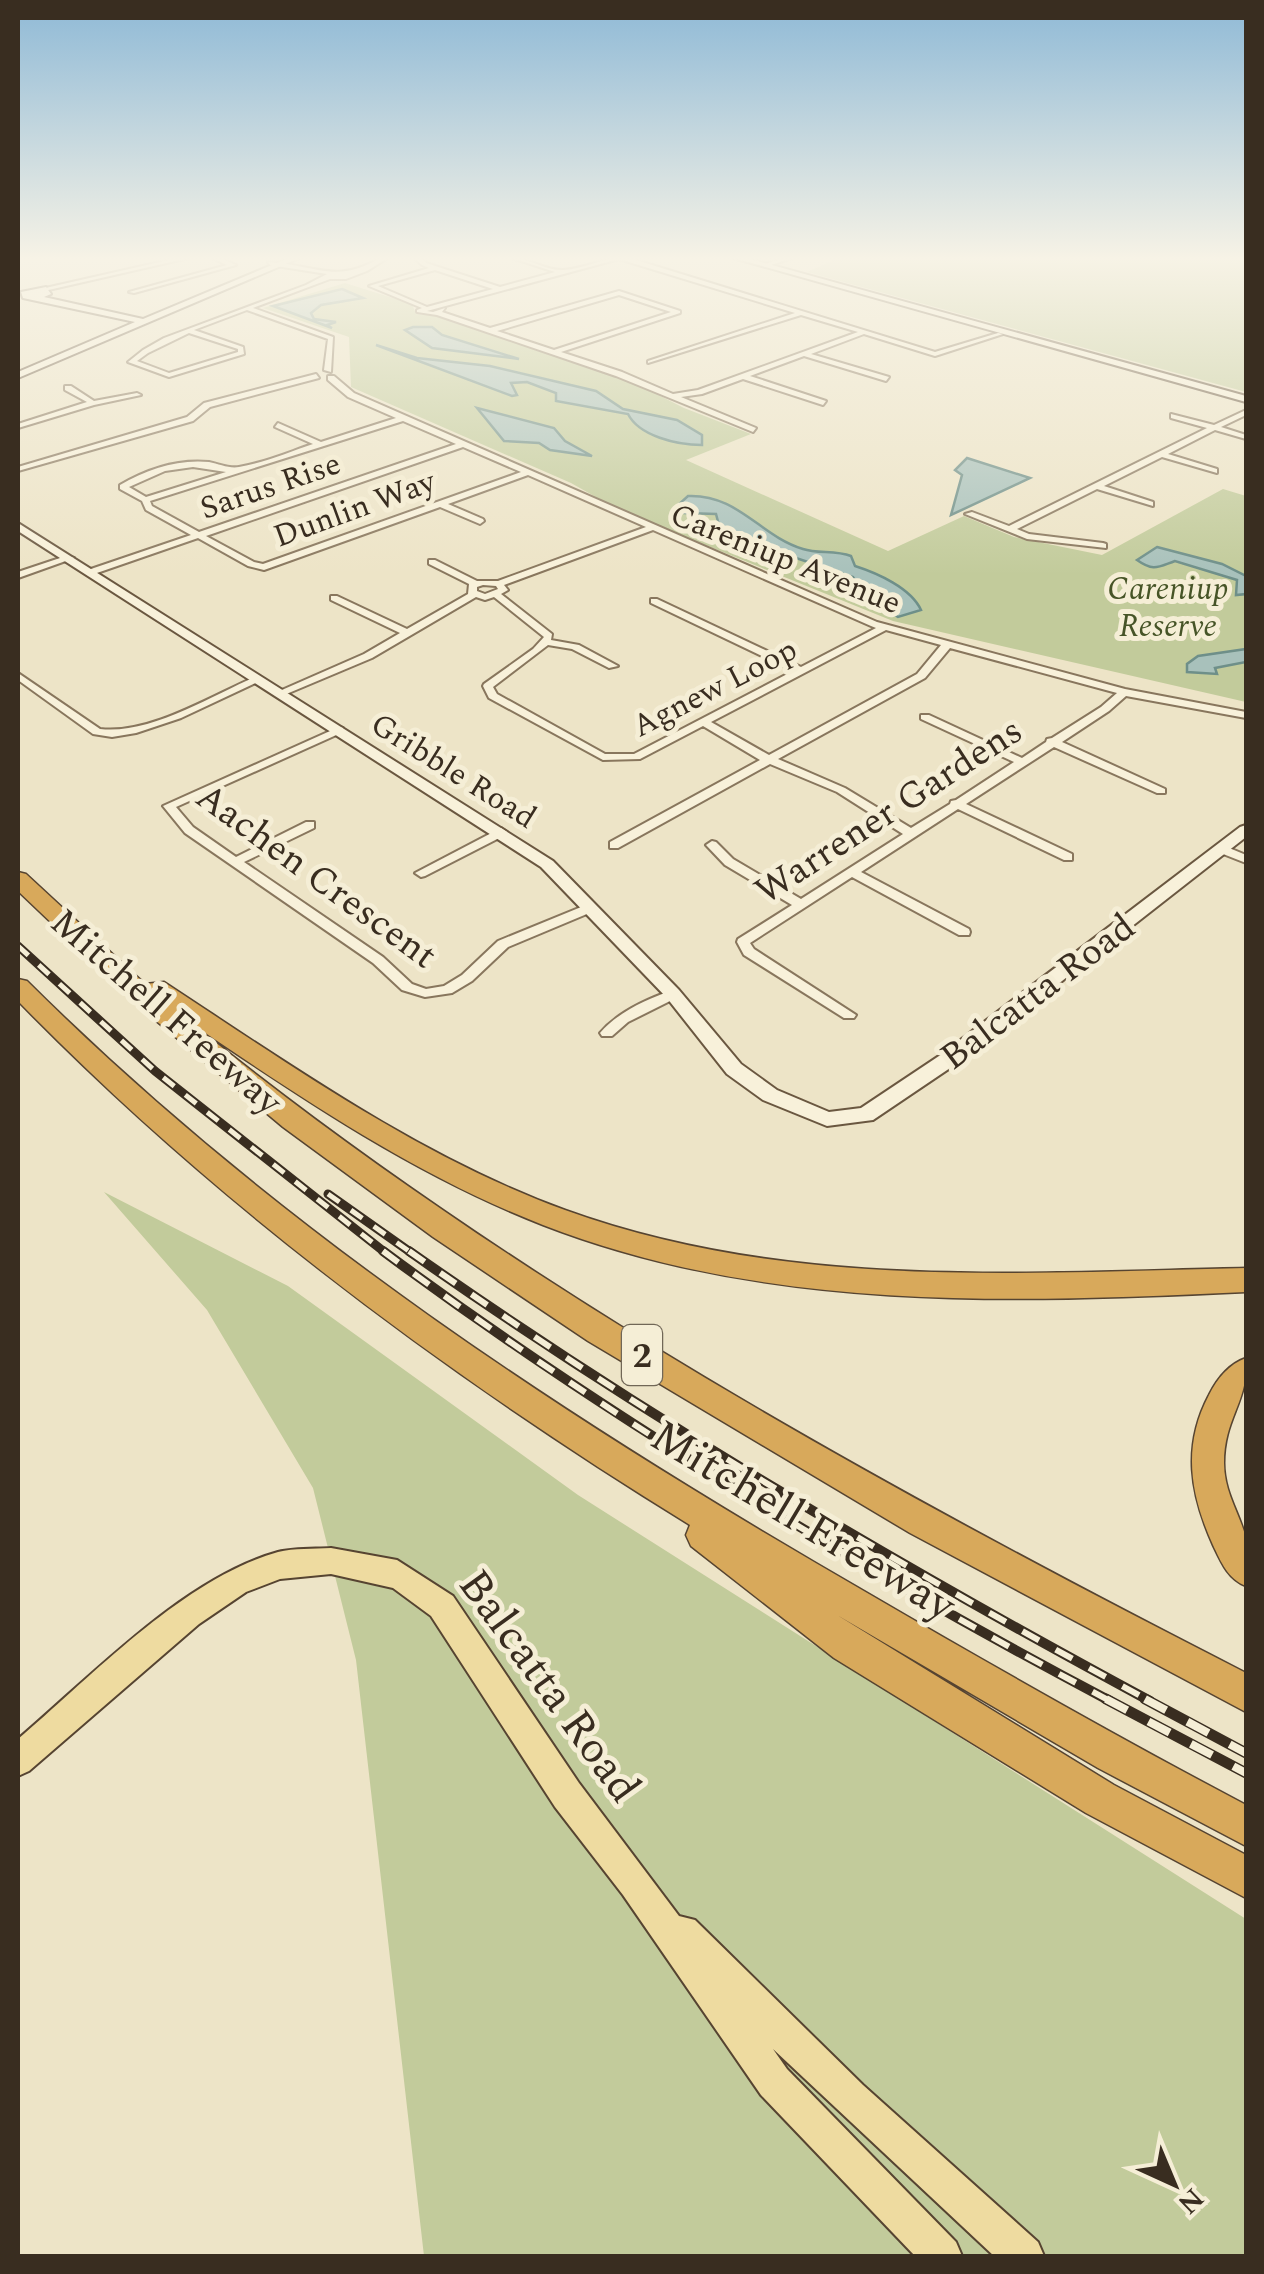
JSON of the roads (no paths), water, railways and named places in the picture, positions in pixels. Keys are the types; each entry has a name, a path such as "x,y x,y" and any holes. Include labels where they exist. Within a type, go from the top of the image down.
{"highway":[{"name":"Mitchell Freeway","path":"18,879 197,1045 454,1235 837,1472 1246,1693"},
{"path":"87,944 378,1131 459,1176 538,1211 636,1243 755,1272 899,1288 1048,1290 1246,1280"},
{"name":"Mitchell Freeway","path":"18,987 134,1102 316,1252 458,1358 580,1440 910,1638 1152,1778 1246,1826"},
{"path":"1246,1371 1220,1400 1210,1424 1205,1461 1216,1513 1229,1546 1246,1570"},
{"path":"580,1440 847,1645 1100,1799 1246,1878"}],"main road":[{"path":"1121,363 1246,398"},
{"name":"Gribble Road","path":"18,526 548,864 673,994 734,1069 770,1095 814,1116"},
{"name":"Balcatta Road","path":"814,1116 848,1120 873,1111 949,1060 1246,830"},
{"name":"Balcatta Road","path":"18,1760 188,1614 236,1582 280,1565 331,1561 388,1570 423,1589 442,1606 567,1795 636,1883 774,2082 942,2256"},
{"name":"Balcatta Road","path":"636,1883 798,2050 926,2172 1024,2256"}],"street":[{"path":"135,363 162,375 205,363"},
{"path":"18,469 190,419 207,405 329,374 330,363"},
{"path":"581,363 674,396 692,408 753,430"},
{"path":"674,396 778,363"},
{"path":"834,363 886,379"},
{"name":"Careniup Avenue","path":"329,374 346,393 649,529 886,628 1124,692 1246,715"},
{"path":"742,376 823,403"},
{"path":"68,388 93,403"},
{"path":"18,426 93,403 137,395"},
{"path":"1008,530 1246,412"},
{"path":"1174,416 1246,437"},
{"path":"235,472 215,462 194,462 124,487 144,500 235,472 402,418"},
{"path":"278,425 320,444"},
{"name":"Sarus Rise","path":"91,572 464,444"},
{"path":"1160,454 1214,471"},
{"name":"Dunlin Way","path":"144,500 148,508 198,536 264,567 528,472"},
{"path":"1096,486 1150,504"},
{"path":"441,504 480,521"},
{"path":"969,514 1008,530 1103,546"},
{"path":"432,562 475,589 498,589 649,529"},
{"path":"18,575 68,558"},
{"path":"280,692 368,656 475,589"},
{"path":"498,589 546,630 547,642 575,647 614,666"},
{"path":"334,598 406,633"},
{"path":"654,601 802,670"},
{"name":"Agnew Loop","path":"547,642 488,686 493,696 603,758 636,757 886,628"},
{"path":"614,846 921,676 948,644"},
{"path":"18,676 97,732 110,734 134,730 259,679"},
{"name":"Warrener Gardens","path":"849,1014 750,952 743,942 798,902 1105,709 1124,692"},
{"path":"924,718 1020,761"},
{"path":"703,722 770,759 813,775 908,832"},
{"name":"Aachen Crescent","path":"339,730 168,806 188,830 378,960 407,987 425,993 447,990 467,978 503,944 590,908"},
{"path":"1050,741 1160,790"},
{"path":"955,803 1068,858"},
{"path":"234,862 310,825"},
{"path":"421,873 501,832"},
{"path":"712,845 729,862 798,902"},
{"path":"1222,849 1246,860"},
{"path":"850,870 964,932"},
{"path":"607,1033 623,1018 673,994"}],"water":[{"path":"424,363 490,366 596,391 623,409 677,420 702,435 702,445 660,438 633,422 628,414 556,401 556,393 527,382 511,383 517,395"},
{"path":"477,408 554,428 565,441 592,456 550,450 539,443 504,441"},
{"path":"967,458 1030,478 951,515 962,475 955,470"},
{"path":"688,496 706,497 735,508 803,549 851,556 855,566 902,588 921,610 898,617 866,597 853,577 721,533 716,514 684,513 677,506"},
{"path":"1157,547 1222,564 1246,576 1246,594 1236,595 1237,580 1175,561 1152,567 1137,560"},
{"path":"1246,649 1246,662 1215,668 1217,674 1187,672 1187,664 1198,656"}],"railway":[{"path":"18,946 155,1071 385,1253"},
{"path":"328,1194 413,1254"},
{"path":"409,1251 589,1372 773,1487 1150,1701"},
{"path":"385,1253 558,1374 738,1490 1110,1701"},
{"path":"1106,1699 1246,1773"},
{"path":"1145,1699 1246,1753"}],"park label":[{"name":"Careniup Reserve","path":"1168,606"}]}
